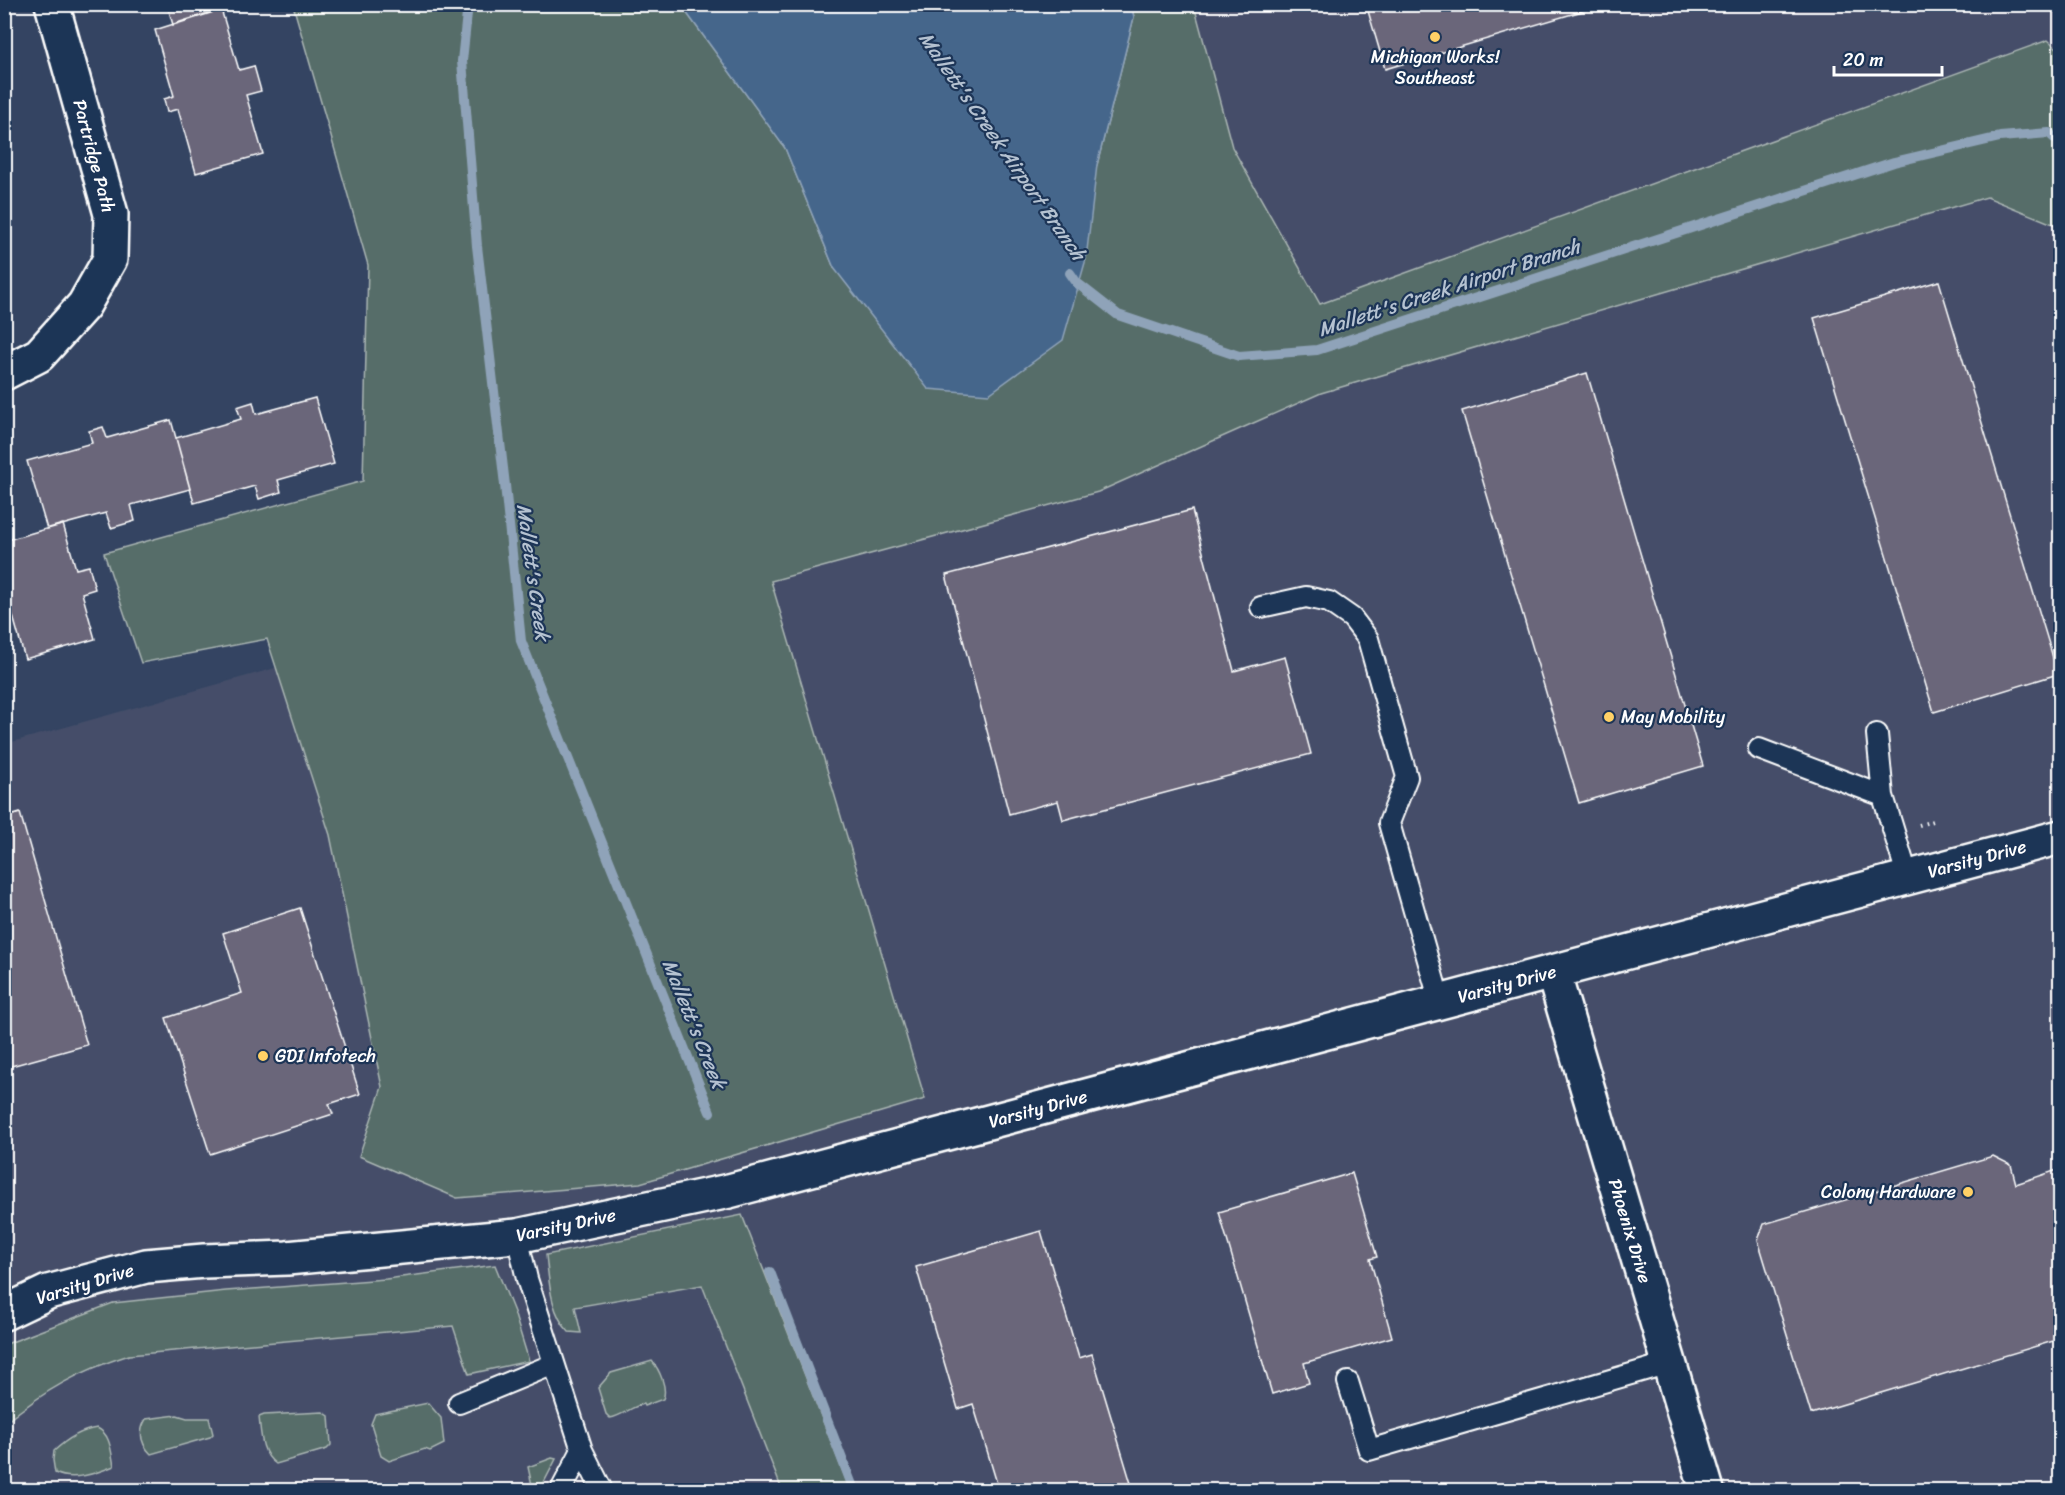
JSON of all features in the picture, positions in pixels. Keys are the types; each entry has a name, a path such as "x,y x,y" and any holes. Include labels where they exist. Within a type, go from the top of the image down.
{"street":[{"name":"Partridge Path","path":"4,373 39,355 84,305 110,259 111,214 52,4"},
{"name":"Varsity Drive","path":"4,1313 48,1292 146,1266 287,1258 518,1236 729,1191 2061,837"},
{"name":"Phoenix Drive","path":"1553,972 1707,1491"}],"lane":[{"path":"1262,607 1306,597 1329,602 1352,618 1368,639 1407,777 1389,823 1440,1002"},
{"path":"1877,734 1883,795 1908,878"},
{"path":"1759,749 1883,795"},
{"path":"518,1236 527,1279 582,1450 602,1491"},
{"path":"1348,1382 1369,1450 1669,1363"},
{"path":"459,1403 554,1364"},
{"path":"561,1491 582,1450"}],"shaded area":[{"path":"1164,5 2060,5 2060,1490 5,1490 5,744 1281,385"}],"green space":[{"path":"293,5 681,5 785,148 834,268 1097,165 1134,17 1131,5 1194,5 1232,147 1320,304 2048,40 2060,51 2060,227 1987,197 1321,393 1098,492 771,581 925,1099 640,1183 457,1198 359,1156 382,1087 330,835 267,639 141,663 104,553 363,481 368,265"},
{"path":"742,1215 850,1490 782,1490 702,1285 575,1307 581,1333 569,1332 554,1306 546,1255"},
{"path":"495,1265 514,1312 529,1361 469,1374 453,1326 129,1355 63,1383 5,1423 5,1347 9,1343 113,1303 226,1291 386,1279"},
{"path":"652,1361 664,1384 663,1399 644,1406 639,1405 610,1418 606,1414 598,1388 611,1373"},
{"path":"428,1403 441,1418 444,1444 430,1451 425,1449 389,1461 381,1456 371,1424 375,1414"},
{"path":"323,1412 329,1416 331,1445 327,1449 276,1464 271,1460 263,1443 259,1417"},
{"path":"177,1415 187,1418 209,1418 213,1434 210,1437 151,1454 142,1438 142,1429 146,1419"},
{"path":"97,1428 108,1439 114,1466 77,1477 55,1473 54,1451 74,1436"},
{"path":"552,1458 556,1459 540,1490 533,1490 528,1467"}],"water":[{"path":"681,5 1131,5 1134,17 1097,165 1086,259 1063,340 989,394 928,389 834,268 785,148"}],"building":[{"path":"167,4 236,4 236,5 173,25"},
{"name":"Michigan Works! Southeast","path":"1366,4 1606,4 1385,69"},
{"path":"221,9 239,70 254,66 261,91 246,95 263,154 196,173 178,109 167,112 164,99 174,96 155,30"},
{"path":"1939,281 2058,674 1934,712 1814,318"},
{"path":"1587,373 1703,766 1579,803 1462,411"},
{"path":"315,398 334,464 278,480 281,492 259,499 255,486 194,503 176,438 241,419 237,407 253,402 256,414"},
{"path":"171,420 190,489 131,505 135,521 111,528 106,513 47,529 27,461 92,443 89,431 103,427 107,438"},
{"path":"1192,510 1234,671 1285,657 1311,754 1063,820 1058,801 1009,814 946,575"},
{"path":"63,524 76,569 89,566 95,589 82,593 95,639 25,659 11,609 4,611 4,596 6,595 4,541"},
{"path":"20,813 87,1045 4,1068 4,818"},
{"name":"GDI Infotech","path":"300,908 360,1094 329,1104 333,1114 210,1154 166,1018 242,993 223,933"},
{"path":"1993,1156 2011,1165 2016,1184 2060,1169 2060,1339 1811,1414 1758,1240 1764,1224"},
{"path":"1352,1173 1377,1257 1370,1259 1392,1337 1304,1363 1309,1383 1272,1394 1219,1212"},
{"path":"1041,1231 1079,1358 1092,1354 1133,1490 999,1490 973,1404 958,1409 916,1267"}],"waterway":[{"name":"Mallett's Creek","path":"468,4 462,61 477,246 521,641 710,1112"},
{"name":"Mallett's Creek Airport Branch","path":"1070,273 1077,283 1118,315 1239,356 1317,350 1894,162 2000,137 2049,133 2060,143"},
{"name":"Mallett's Creek","path":"770,1272 854,1490"}],"place":[{"name":"Michigan Works! Southeast","path":"1435,37"},
{"name":"May Mobility","path":"1609,717"},
{"name":"GDI Infotech","path":"263,1056"},
{"name":"Colony Hardware","path":"1968,1192"}]}
